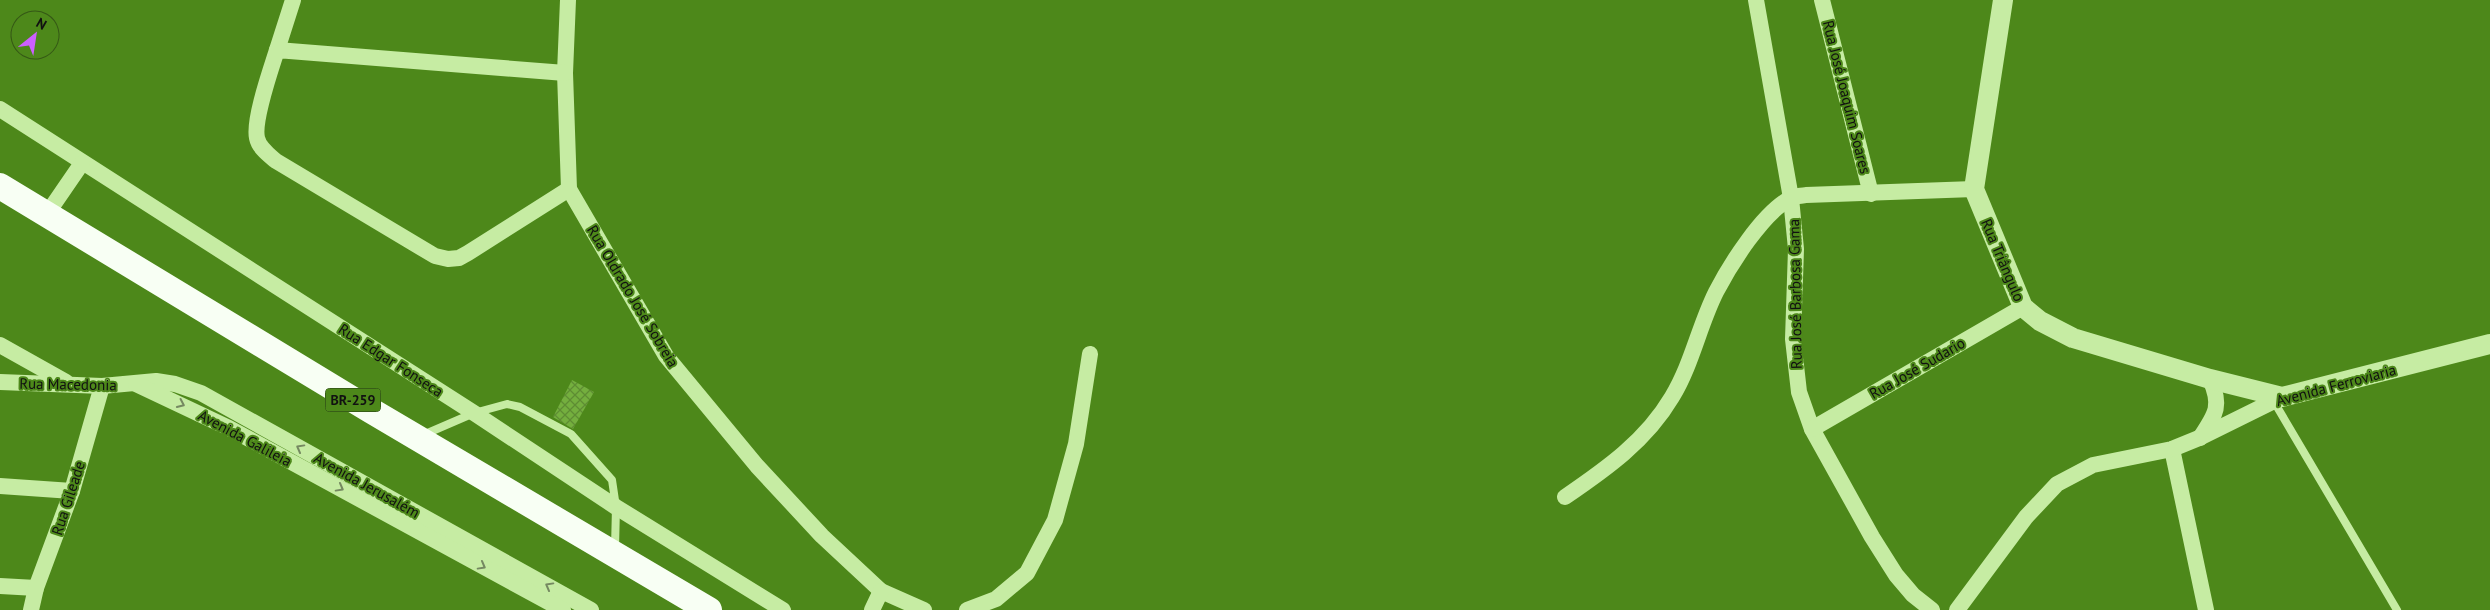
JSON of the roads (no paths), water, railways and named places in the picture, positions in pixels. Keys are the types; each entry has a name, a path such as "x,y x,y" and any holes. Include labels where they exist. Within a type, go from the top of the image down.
{"highway":[{"name":"BR-259","path":"0,186 370,410 419,437 709,610"}],"street":[{"path":"293,0 258,120 257,137 264,150 276,162 436,256 448,259 459,258 569,189"},
{"name":"Rua Oldrado José Sobreia","path":"568,0 565,73 569,189 666,356 758,466 822,536 881,591 920,610"},
{"name":"Rua José Barbosa Gama","path":"1756,0 1792,198 1796,249 1794,365 1799,392 1812,429 1872,536 1896,574 1913,595 1932,610"},
{"name":"Rua José Joaquim Soares","path":"1822,0 1871,194"},
{"path":"1565,497 1608,468 1647,434 1672,397 1697,344 1716,293 1760,226 1777,208 1792,198 1806,195 1974,189 2004,0"},
{"path":"277,50 565,73"},
{"name":"Rua Edgar Fonseca","path":"0,110 474,413 616,507 783,610"},
{"path":"47,214 82,162"},
{"name":"Rua Triângulo","path":"1974,189 2023,307 2040,321 2073,338 2275,397"},
{"name":"Rua José Sudario","path":"1812,429 2023,307"},
{"name":"Avenida Ferroviaria","path":"1958,610 2026,517 2057,484 2092,465 2172,449 2199,438 2275,397 2490,344"},
{"path":"0,345 70,385"},
{"path":"968,610 996,599 1027,573 1055,520 1076,444 1090,354"},
{"path":"2199,438 2216,409 2218,400 2210,378"},
{"name":"Avenida Jerusalém","path":"136,384 156,381 175,384 201,393 591,610"},
{"name":"Rua Macedonia","path":"0,382 102,386 136,384"},
{"name":"Avenida Galileia","path":"136,384 229,428 563,610"},
{"name":"Rua Gileade","path":"31,610 36,588 72,491 102,386"},
{"path":"2172,449 2206,610"},
{"path":"0,486 72,491"},
{"path":"0,586 36,588"},
{"path":"872,610 881,591"}],"lane":[{"path":"2275,397 2397,610"},
{"path":"419,437 474,413 507,404 520,407 571,434 612,480 616,507 615,554"}]}
